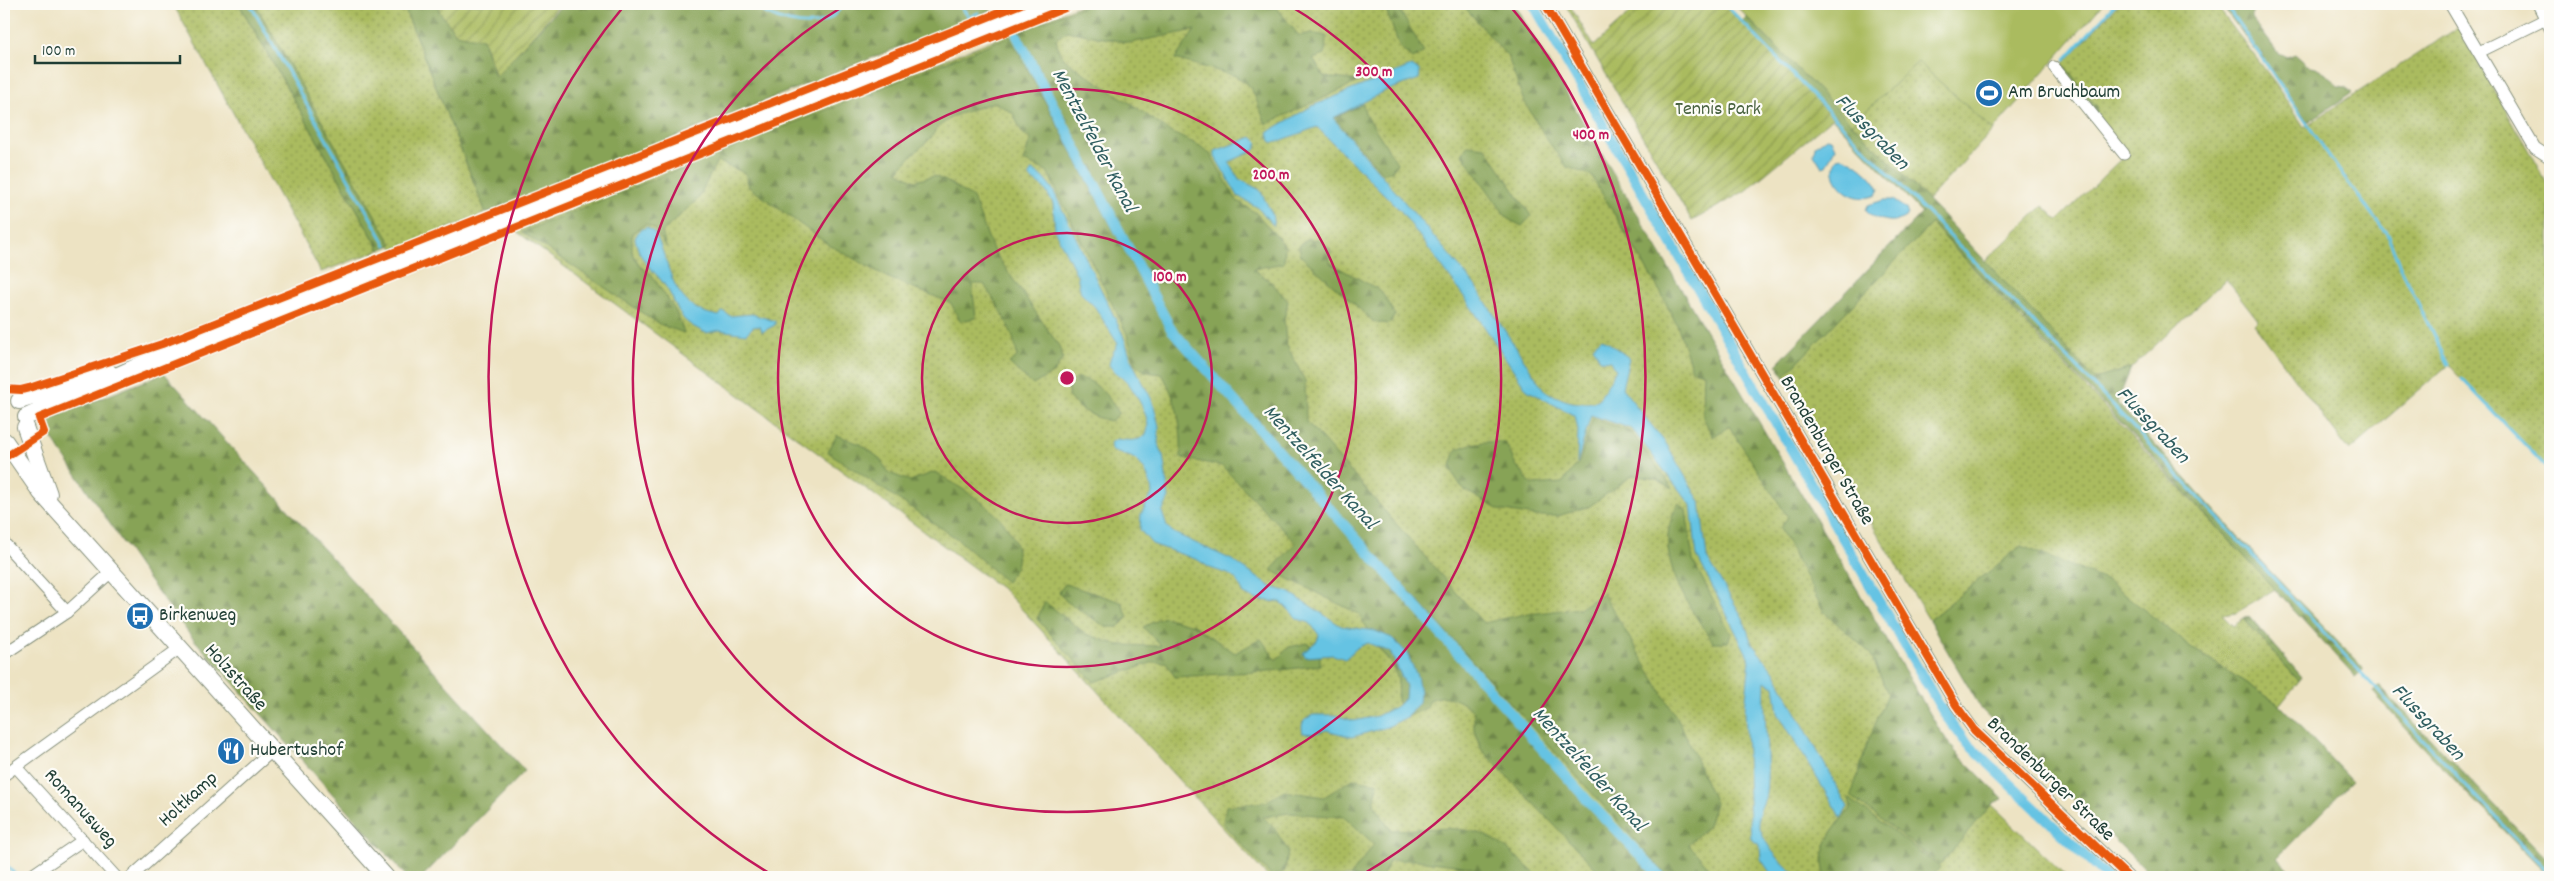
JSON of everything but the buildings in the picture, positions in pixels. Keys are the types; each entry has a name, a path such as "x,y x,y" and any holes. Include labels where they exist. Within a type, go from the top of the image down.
{"street":[{"path":"4,441 17,437 26,422 136,368 1048,4"},
{"name":"Brandenburger Straße","path":"1545,4 1956,705 1974,730 2128,877"},
{"path":"2450,4 2535,148 2550,159"},
{"path":"2479,52 2548,24 2538,4"},
{"path":"2054,67 2124,154"},
{"path":"11,398 92,377 136,368"},
{"name":"Holzstraße","path":"11,398 26,422 54,507"},
{"name":"Holzstraße","path":"4,441 54,507 386,877"},
{"path":"4,543 66,612"},
{"path":"4,654 66,612 111,572"},
{"path":"4,775 180,648"},
{"name":"Holtkamp","path":"131,877 272,751"},
{"name":"Romanusweg","path":"16,767 116,877"},
{"path":"28,877 83,840"}],"green space":[{"path":"173,4 239,4 380,250 321,272"},
{"path":"239,4 255,4 392,245 380,250"},
{"path":"255,4 403,4 486,213 394,250"},
{"path":"403,4 439,4 439,11 456,34 483,39 495,77 563,4 639,4 645,7 655,4 1006,4 486,213"},
{"path":"439,4 563,4 558,7 496,77 483,39 456,34 439,11"},
{"path":"1083,4 1493,4 1935,750 2067,877 1268,877 1005,591 516,231"},
{"path":"1089,4 1274,4 1299,36 1311,33 1326,36 1325,55 1313,59 1324,77 1360,81 1266,124 1251,87 1236,76 1175,59 1195,30 1130,43 1067,31 1056,39 1060,54 1070,64 1133,105 1170,132 1200,146 1211,155 1237,201 1256,213 1285,246 1284,263 1253,269 1270,281 1288,301 1284,319 1286,344 1305,381 1306,421 1483,623 1521,615 1580,608 1603,593 1682,727 1715,803 1708,826 1688,844 1717,877 1668,877 1172,329 1018,32"},
{"path":"1384,4 1396,4 1424,52 1413,59 1400,48"},
{"path":"1462,4 1514,4 1939,729 1955,751 2003,799 1993,803 1940,865 1851,796 1869,739 1888,694 1870,653 1824,612 1780,528 1788,517 1729,426 1713,437 1703,417 1704,373 1692,370 1678,327 1661,293 1591,175 1567,167 1548,141 1523,99 1508,57"},
{"name":"Tennis Park","path":"1565,4 1569,4 1594,46 1631,12 1624,4 1725,4 1833,118 1745,191 1692,221"},
{"name":"Am Bruchbaum","path":"1734,4 2103,4 1993,130 1918,62 1852,124"},
{"path":"2118,4 2215,4 2276,84 2304,127 2459,27 2550,189 2550,471 2448,365 2349,451 2254,324 2258,320 2226,279 2131,368 2095,380 1984,262 2043,206 2058,220 2123,157 2097,114 2097,107 2063,64"},
{"path":"2221,4 2252,4 2252,18 2278,53 2287,57 2295,54 2307,65 2316,67 2326,73 2338,86 2346,87 2353,92 2308,122"},
{"path":"1746,17 1938,210 2095,379 2131,368 2117,403 2268,569 2364,669 2355,677 2142,445 1932,223 1784,376 1776,365 1922,213 1741,22"},
{"path":"1010,36 1166,328 1588,805 1655,877 1604,877 1481,749 1474,729 1474,712 1454,698 1442,697 1430,700 1426,708 1407,717 1397,701 1398,678 1359,614 1271,570 1296,543 1222,466 1181,458 1181,435 1178,414 1172,394 1162,374 1146,372 1135,364 1127,334 1047,171 1023,161 1031,139 1022,133 1013,113 994,102 953,116 936,129 931,138 910,157 898,172 915,181 934,176 946,181 973,198 993,250 1059,346 1063,358 1054,372 1033,385 1009,363 1017,357 1013,337 1005,319 984,284 972,284 976,318 960,321 951,303 889,278 829,245 749,187 745,173 717,161 698,199 662,232 666,247 654,228 646,224 632,233 632,253 641,267 651,274 676,312 684,333 659,324 522,232"},
{"path":"1918,61 1993,130 1927,201 1852,124"},
{"path":"2063,64 2097,107 2097,114 2061,69"},
{"path":"1363,104 1365,113 1397,163 1392,171 1383,174 1335,118"},
{"path":"1468,145 1485,147 1531,216 1522,226 1508,219 1462,154"},
{"path":"1931,223 2275,589 2236,613 2222,615 2233,626 2244,619 2299,681 2280,705 2192,648 2021,546 1929,620 1784,376"},
{"path":"1307,239 1319,240 1330,249 1330,263 1381,291 1395,315 1389,324 1374,322 1301,256 1299,246"},
{"path":"164,373 525,771 422,877 407,877 190,635 140,568 51,437 45,421"},
{"path":"1076,378 1090,381 1106,395 1119,413 1111,421 1081,409 1068,396 1069,385"},
{"path":"1593,418 1631,432 1673,488 1656,479 1633,475 1590,506 1558,516 1534,516 1499,510 1463,489 1450,469 1456,450 1461,447 1479,443 1505,442 1516,465 1532,485 1562,483 1579,462"},
{"path":"837,435 862,445 879,458 889,473 910,481 935,472 989,508 1011,533 1016,547 1017,562 1006,582 959,540 828,452"},
{"path":"1679,503 1686,510 1693,561 1731,634 1728,642 1713,642 1682,593 1675,576 1669,557 1668,539 1671,521"},
{"path":"2021,546 2108,581 2192,648 2280,705 2352,781 2277,858 2297,877 2153,877 1982,710 1929,620"},
{"path":"1065,584 1121,602 1128,617 1118,627 1106,627 1066,601 1059,592"},
{"path":"1045,602 1086,634 1118,645 1161,646 1143,627 1164,617 1193,625 1235,653 1261,639 1276,660 1289,647 1308,643 1320,654 1320,665 1282,670 1175,677 1166,662 1154,662 1094,682 1037,619"},
{"path":"2249,616 2302,677 2299,681 2244,619"},
{"path":"2379,686 2550,862 2550,877 2438,763 2372,692"},
{"path":"1353,779 1378,783 1374,804 1391,830 1442,828 1479,833 1504,846 1539,877 1488,877 1470,867 1417,860 1390,860 1382,877 1350,877 1374,844 1345,817 1289,813 1263,817 1274,828 1288,851 1285,871 1272,877 1223,824 1226,806 1266,802 1284,791 1324,797"},
{"path":"1849,798 1940,867 1932,877 1826,877 1823,858 1825,848 1833,831 1851,808"}],"water":[{"path":"1411,66 1420,71 1419,79 1385,91 1333,118 1474,284 1544,390 1570,402 1598,401 1616,370 1611,361 1600,360 1593,346 1602,338 1629,358 1622,388 1667,445 1700,502 1707,558 1743,618 1752,644 1773,670 1848,807 1841,818 1778,713 1774,686 1765,681 1767,779 1765,796 1758,819 1767,844 1779,860 1800,877 1773,877 1761,859 1760,845 1751,839 1745,709 1750,660 1697,556 1691,505 1632,429 1591,415 1577,463 1578,430 1575,416 1527,390 1465,298 1401,211 1317,127 1274,143 1270,141 1268,132 1312,106"},
{"path":"1252,137 1258,143 1255,150 1229,162 1239,179 1260,190 1272,214 1274,226 1257,207 1238,196 1215,157 1215,151"},
{"path":"1826,138 1831,139 1835,148 1826,166 1822,167 1814,154 1815,146"},
{"path":"1842,157 1858,165 1869,174 1879,189 1876,195 1867,198 1859,197 1843,190 1838,183 1834,167 1837,158"},
{"path":"1032,170 1043,177 1052,188 1123,335 1133,364 1153,402 1159,426 1158,442 1163,455 1169,498 1162,512 1167,527 1174,533 1232,560 1271,587 1289,592 1341,626 1375,631 1392,638 1407,653 1417,676 1420,693 1419,702 1407,717 1387,727 1352,737 1326,730 1313,734 1303,733 1302,727 1304,722 1313,715 1335,715 1354,721 1377,716 1397,706 1405,698 1406,686 1390,652 1368,643 1358,647 1345,659 1333,655 1305,657 1303,653 1317,641 1319,635 1310,623 1298,619 1281,602 1258,600 1244,594 1236,579 1228,574 1210,568 1198,560 1152,544 1140,530 1141,514 1152,494 1150,483 1140,463 1131,457 1111,450 1110,443 1117,439 1133,440 1142,438 1147,432 1148,424 1145,414 1129,384 1109,365 1111,356 1118,344 1095,307 1081,293 1077,275 1055,231 1053,203 1044,188 1031,179 1029,175"},
{"path":"1884,200 1893,200 1906,209 1908,215 1898,220 1886,221 1875,217 1866,210 1868,205"},
{"path":"647,227 655,233 675,285 691,305 703,312 719,316 723,311 730,316 752,314 775,321 775,325 762,332 760,326 753,327 746,334 720,330 706,333 688,323 681,315 663,282 644,261 638,248 635,238 639,231"}],"waterway":[{"path":"250,4 386,245"},
{"path":"755,5 780,19 800,24 810,24 827,20 844,4"},
{"path":"959,4 969,17 978,13"},
{"path":"1533,4 1945,715 1964,740 2107,877"},
{"name":"Flussgraben","path":"1725,4 2095,387 2550,874"},
{"path":"2065,60 2115,4"},
{"path":"2225,4 2343,176 2387,234 2399,264 2448,365"},
{"name":"Mentzelfelder Kanal","path":"1017,36 1171,329 1589,802 1661,877"},
{"path":"2462,379 2550,471"},
{"path":"4,862 17,877"}],"cycle path":[{"path":"4,389 21,390 29,388 162,344 1021,4"},
{"path":"4,458 44,432 39,418 1075,4"},
{"path":"1545,4 1956,705 1974,730 2128,877"}],"place":[{"name":"Am Bruchbaum","path":"1989,93"},
{"name":"Birkenweg","path":"140,616"},
{"name":"Hubertushof","path":"231,751"}]}
